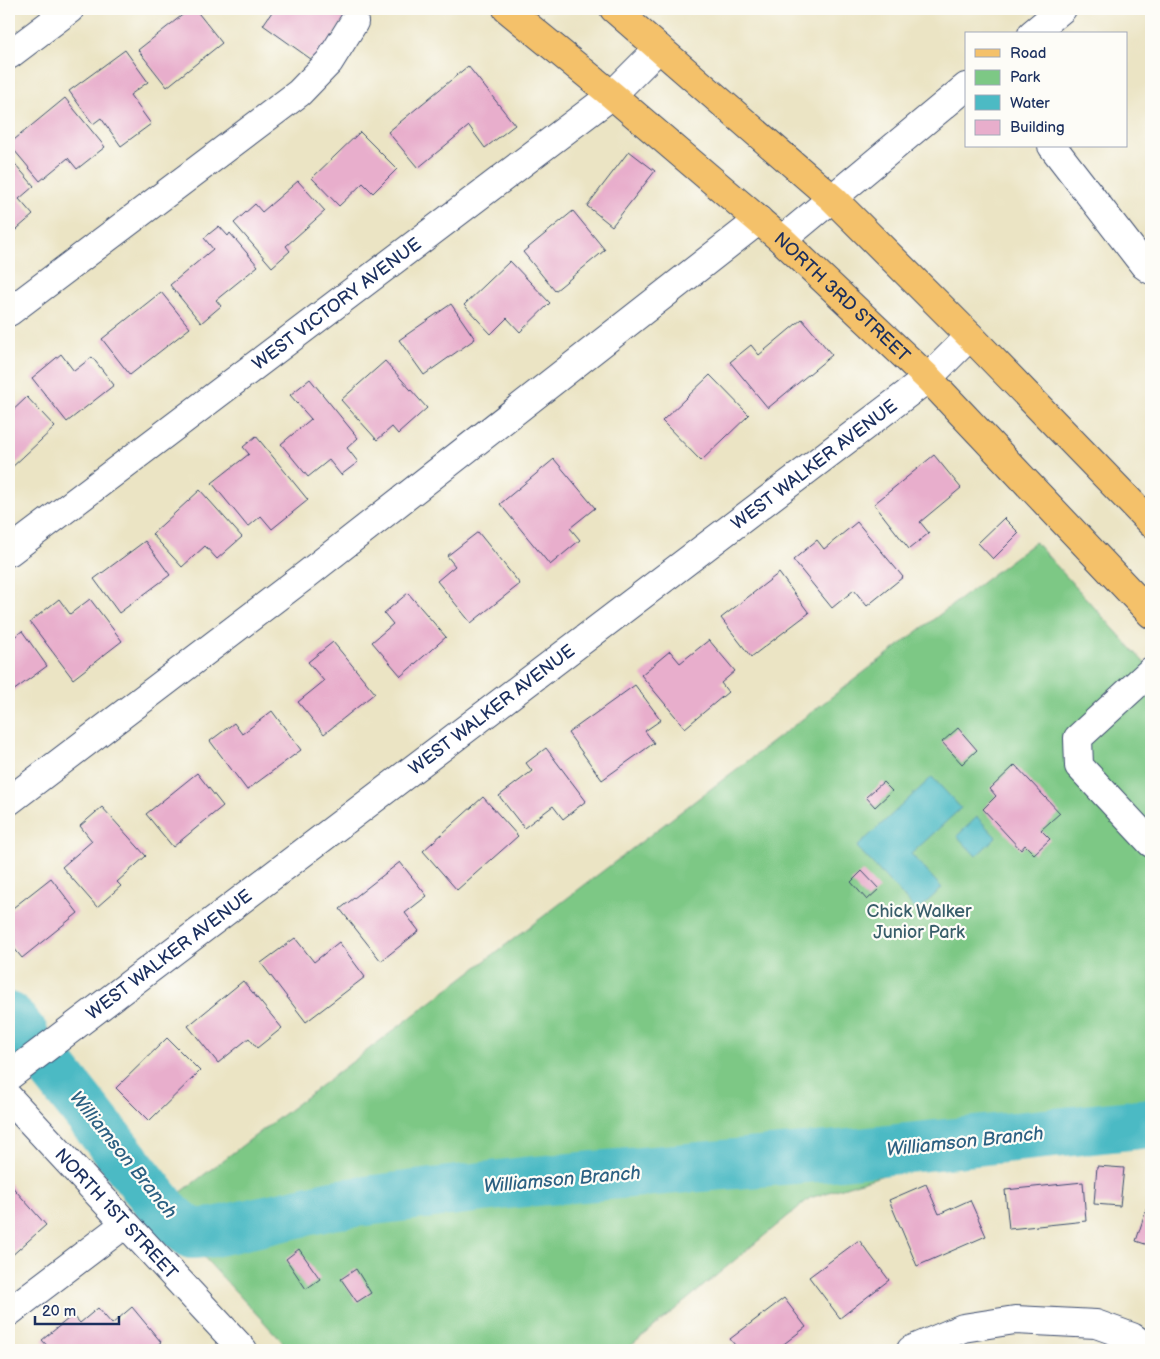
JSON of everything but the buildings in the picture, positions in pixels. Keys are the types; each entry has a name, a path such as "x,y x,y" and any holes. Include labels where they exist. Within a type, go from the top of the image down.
{"main road":[{"name":"NORTH 3RD STREET","path":"507,9 612,95 782,240 928,378 1151,614"},
{"path":"614,9 833,199 970,336 1151,524"}],"street":[{"path":"9,54 70,9"},
{"path":"1034,32 1062,9"},
{"path":"9,312 299,93 329,62 354,22"},
{"name":"WEST VICTORY AVENUE","path":"9,552 612,95 659,48"},
{"path":"782,240 965,88"},
{"path":"1054,148 1144,265 1151,270"},
{"path":"9,801 306,575 759,220"},
{"name":"WEST WALKER AVENUE","path":"9,1076 928,378 970,336"},
{"path":"1151,671 1078,738 1080,766 1151,843"},
{"name":"NORTH 1ST STREET","path":"9,1098 243,1350"},
{"path":"9,1312 125,1224"},
{"path":"911,1350 963,1328 1015,1320 1096,1324 1132,1337 1151,1350"}],"green space":[{"name":"Chick Walker Junior Park","path":"1035,542 1151,670 1151,1142 1035,1128 810,1198 626,1350 290,1350 159,1209"}],"water":[{"path":"932,777 961,808 911,854 942,888 917,911 857,847"},
{"path":"977,817 996,837 976,856 957,836"}],"waterway":[{"name":"Williamson Branch","path":"9,1017 24,1035"},
{"name":"Williamson Branch","path":"52,1068 169,1216 192,1234 214,1232 332,1205 524,1182 840,1155 1151,1123"}]}
